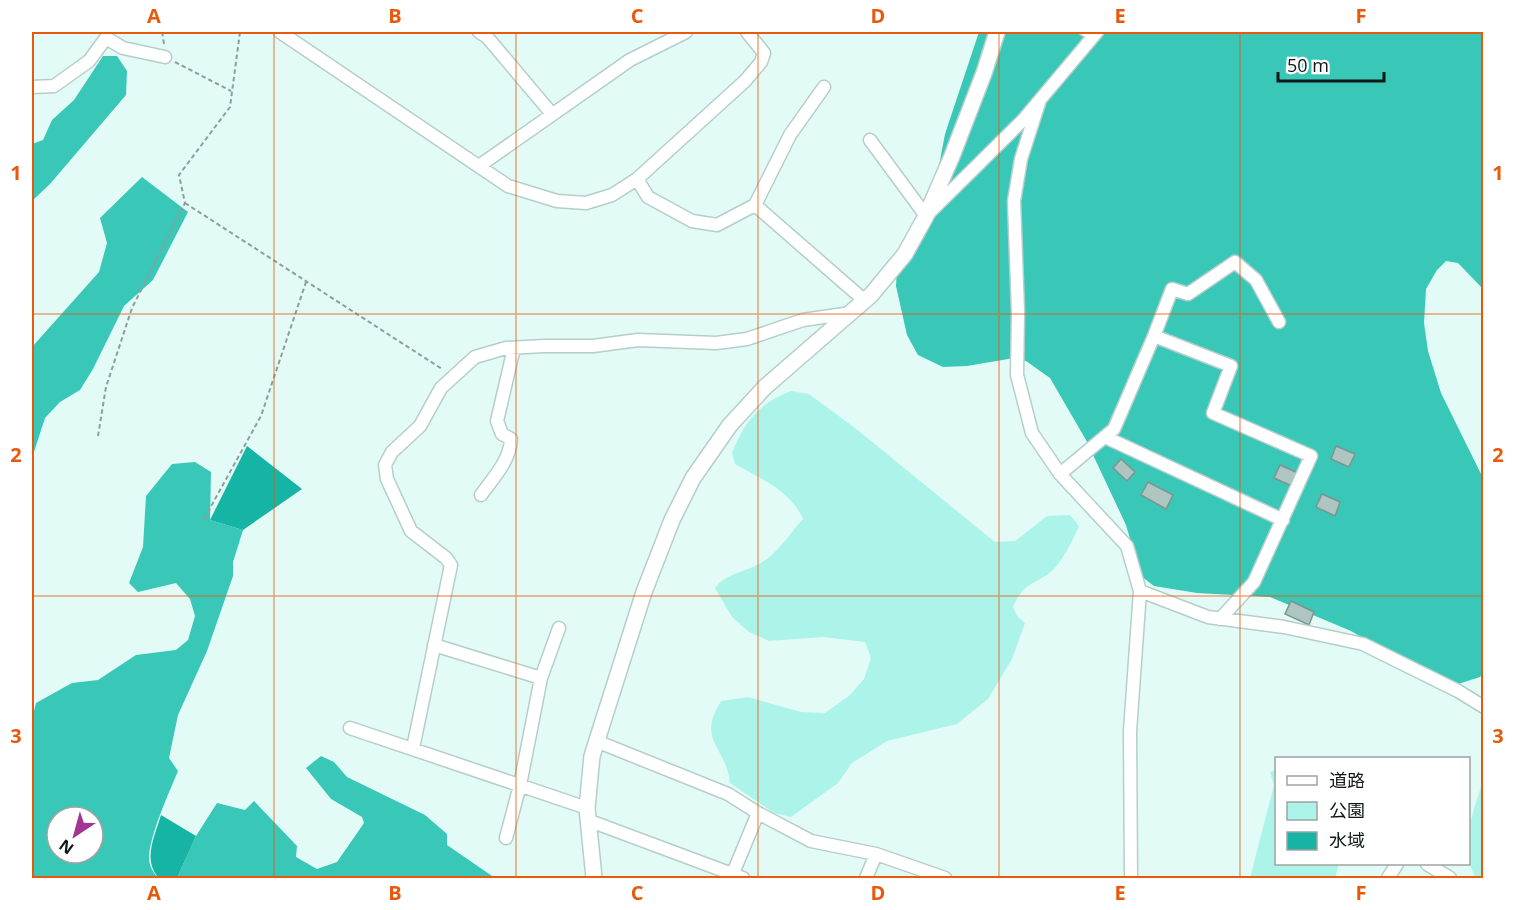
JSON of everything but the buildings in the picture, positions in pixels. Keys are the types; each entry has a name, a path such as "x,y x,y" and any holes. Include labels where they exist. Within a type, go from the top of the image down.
{"street":[{"path":"280,32 508,186 557,201 586,203 612,195 637,179 745,81 761,62 764,53 747,32"},
{"path":"479,32 487,37 552,114"},
{"path":"479,166 630,60 686,32"},
{"path":"594,879 588,815 596,741 644,592 672,520 693,478 730,425 765,387 865,301 890,276 926,216 984,74 997,32"},
{"path":"926,216 968,177 1040,100 1091,33"},
{"path":"32,87 54,86 89,62 106,38 123,48 165,57"},
{"path":"637,179 648,197 692,221 717,225 755,205 790,135 824,87"},
{"path":"1040,100 1021,159 1014,201 1018,312 1017,375 1032,433 1060,474 1127,546 1140,591 1130,731 1131,879"},
{"path":"870,140 926,216"},
{"path":"755,205 865,301"},
{"path":"1060,474 1114,429 1172,289 1188,294 1236,262 1256,280 1279,322"},
{"path":"413,748 451,566 446,558 411,531 387,479 385,465 392,452 420,426 441,388 452,375 475,357 514,348 593,346 638,340 716,343 747,339 804,320 851,313"},
{"path":"1154,336 1231,366 1213,413 1311,456 1254,582 1220,619"},
{"path":"481,495 508,457 511,448 511,440 502,434 497,421 514,348"},
{"path":"1105,437 1283,520"},
{"path":"1140,591 1208,617 1284,627 1362,644 1458,691 1484,707"},
{"path":"506,838 520,785 541,678 559,628"},
{"path":"434,645 541,678"},
{"path":"350,728 520,785 735,877 758,813"},
{"path":"596,741 728,794 810,841 876,854 945,879"},
{"path":"866,879 876,854"},
{"path":"1388,879 1397,865"},
{"path":"1429,865 1450,879"}],"path":[{"path":"98,436 106,387 132,308 185,203 179,175 230,107 240,32"},
{"path":"165,57 231,91"},
{"path":"185,203 452,375"},
{"path":"204,519 261,416 306,282"}],"green space":[{"path":"791,391 809,394 855,428 995,542 1015,541 1047,516 1070,515 1079,526 1057,565 1047,575 1027,587 1013,607 1017,616 1025,623 1012,659 988,699 957,724 887,741 852,763 838,783 791,817 774,813 730,783 712,735 711,726 721,701 748,697 801,712 825,713 850,695 864,679 871,658 865,642 823,637 769,641 749,632 732,617 715,588 726,578 768,558 803,519 790,500 782,493 735,464 732,453 742,432 754,415 770,402"},
{"path":"1275,770 1275,865 1339,865 1335,878 1250,878 1274,785 1270,772"},
{"path":"1483,781 1483,878 1476,878 1470,862 1472,817"}],"shaded area":[{"path":"979,32 1483,32 1483,289 1458,263 1446,261 1437,270 1426,289 1424,323 1428,351 1441,393 1483,478 1483,673 1480,677 1458,684 1431,678 1351,631 1270,597 1197,593 1154,586 1141,576 1126,525 1086,440 1050,378 1026,361 1014,358 967,366 943,367 918,355 907,335 896,286 898,250 934,192 945,134"},
{"path":"103,56 117,56 127,71 126,95 50,184 32,201 32,144 43,140 52,120 74,100"},
{"path":"142,177 188,212 153,280 124,306 80,390 60,402 45,418 32,458 32,347 99,272 107,243 100,218"},
{"path":"195,462 211,472 210,520 243,530 233,562 233,576 207,651 178,715 169,758 178,771 156,825 150,848 150,863 159,878 32,878 32,719 36,703 72,683 98,680 136,655 176,650 188,640 195,616 190,599 176,583 138,592 129,583 143,547 146,496 172,464"},
{"path":"321,756 334,762 347,777 425,815 447,834 447,845 495,878 177,878 196,836 217,803 245,810 254,801 297,846 296,857 317,869 337,862 364,823 362,817 331,799 306,768"}],"water":[{"path":"247,446 302,489 243,530 210,520"},
{"path":"161,815 196,836 177,878 159,878 151,864 151,848"}]}
